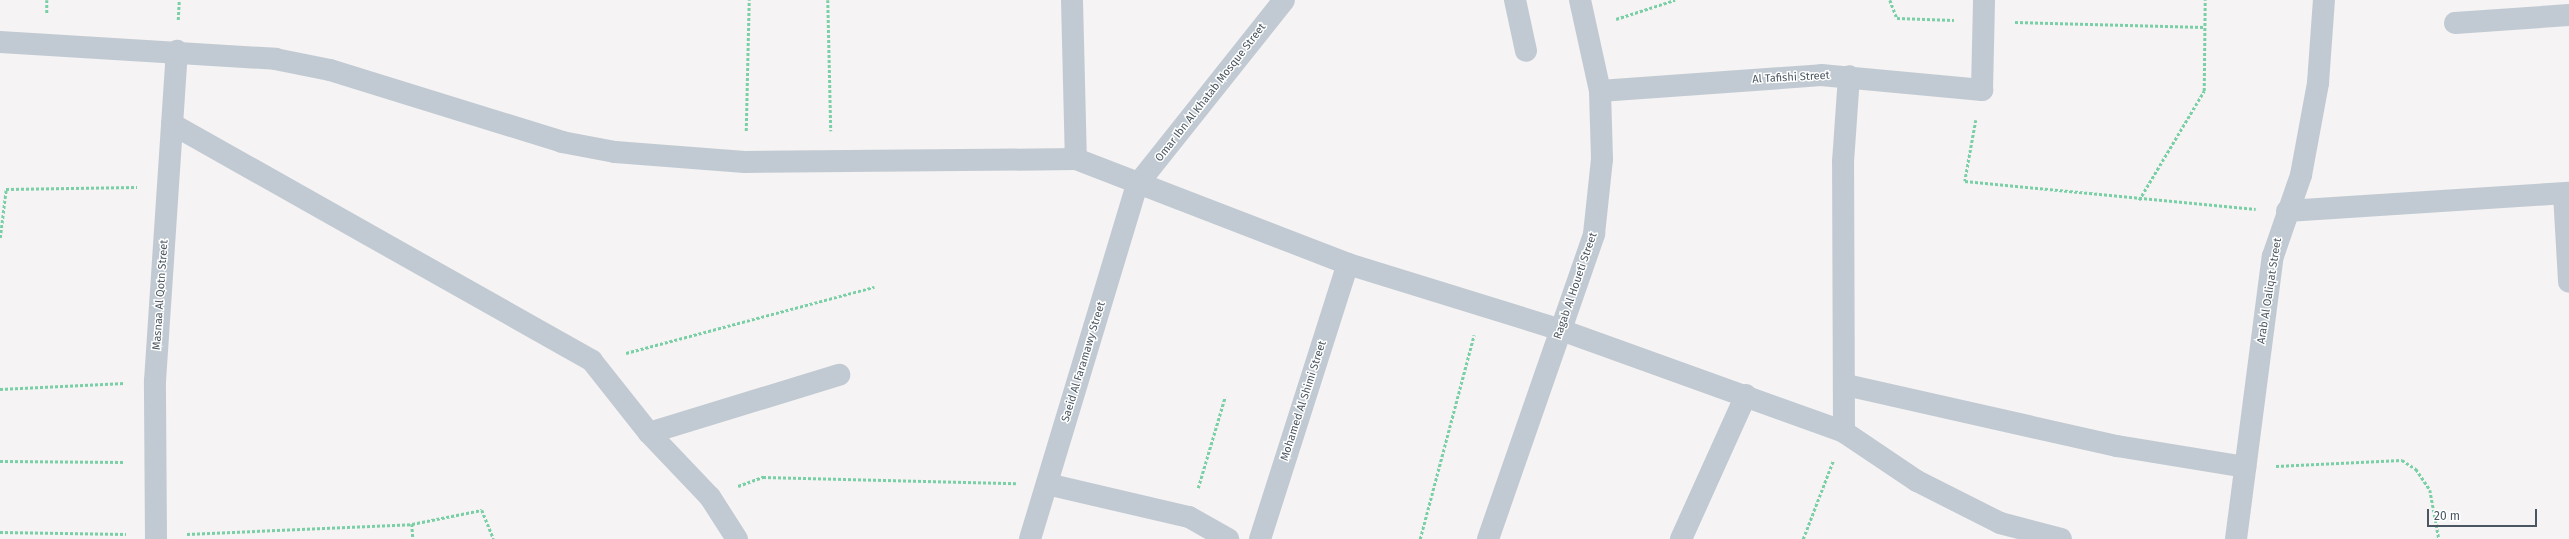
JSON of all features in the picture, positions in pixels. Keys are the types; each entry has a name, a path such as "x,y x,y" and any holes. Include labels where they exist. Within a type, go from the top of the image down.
{"street":[{"path":"1072,0 1076,159"},
{"name":"Omar Ibn Al Khatab Mosque Street","path":"1138,185 1284,0"},
{"path":"1515,0 1526,51"},
{"name":"Ragab Al Houeti Street","path":"1488,539 1594,234 1602,159 1600,91 1580,0"},
{"name":"Arab Al Oaliqat Street","path":"2236,539 2273,256 2287,211 2301,175 2318,83 2324,0"},
{"path":"1982,90 1984,11"},
{"path":"2455,23 2569,15"},
{"path":"0,42 177,51 275,59 330,70 562,142 615,152 745,162 1076,159 1138,185 1348,264 1481,308 1560,330 1746,395 1844,432 1917,481 2000,523 2061,539"},
{"name":"Masnaa Al Qotn Street","path":"156,537 155,381 177,51"},
{"name":"Al Tafishi Street","path":"1600,91 1794,76 1849,76 1982,90"},
{"path":"1844,432 1846,385 1843,162 1849,76"},
{"path":"172,124 592,362 649,433 710,497 737,539"},
{"name":"Saeid Al Faramawy Street","path":"1030,539 1138,185"},
{"path":"2287,211 2566,193 2569,282"},
{"name":"Mohamed Al Shimi Street","path":"1260,539 1348,264"},
{"path":"649,433 839,375"},
{"path":"1846,385 2117,446 2245,467"},
{"path":"1681,539 1746,395"},
{"path":"1047,484 1189,517 1228,539"}],"path":[{"path":"745,162 749,0"},
{"path":"828,0 832,162"},
{"path":"1587,29 1675,0"},
{"path":"1890,0 1897,18 1984,11 2204,27"},
{"path":"2139,200 2204,91 2205,0"},
{"path":"1982,90 1965,181 2139,200 2287,211"},
{"path":"0,238 6,189 167,187"},
{"path":"592,362 874,287"},
{"path":"1420,539 1481,308"},
{"path":"0,389 155,381"},
{"path":"1189,517 1225,397"},
{"path":"1803,539 1844,432"},
{"path":"2245,467 2402,460 2416,469 2430,490 2439,539"},
{"path":"0,461 156,462"},
{"path":"710,497 763,477 1047,484"},
{"path":"0,532 156,537 412,524 482,510 494,539"},
{"path":"412,524 413,539"}]}
